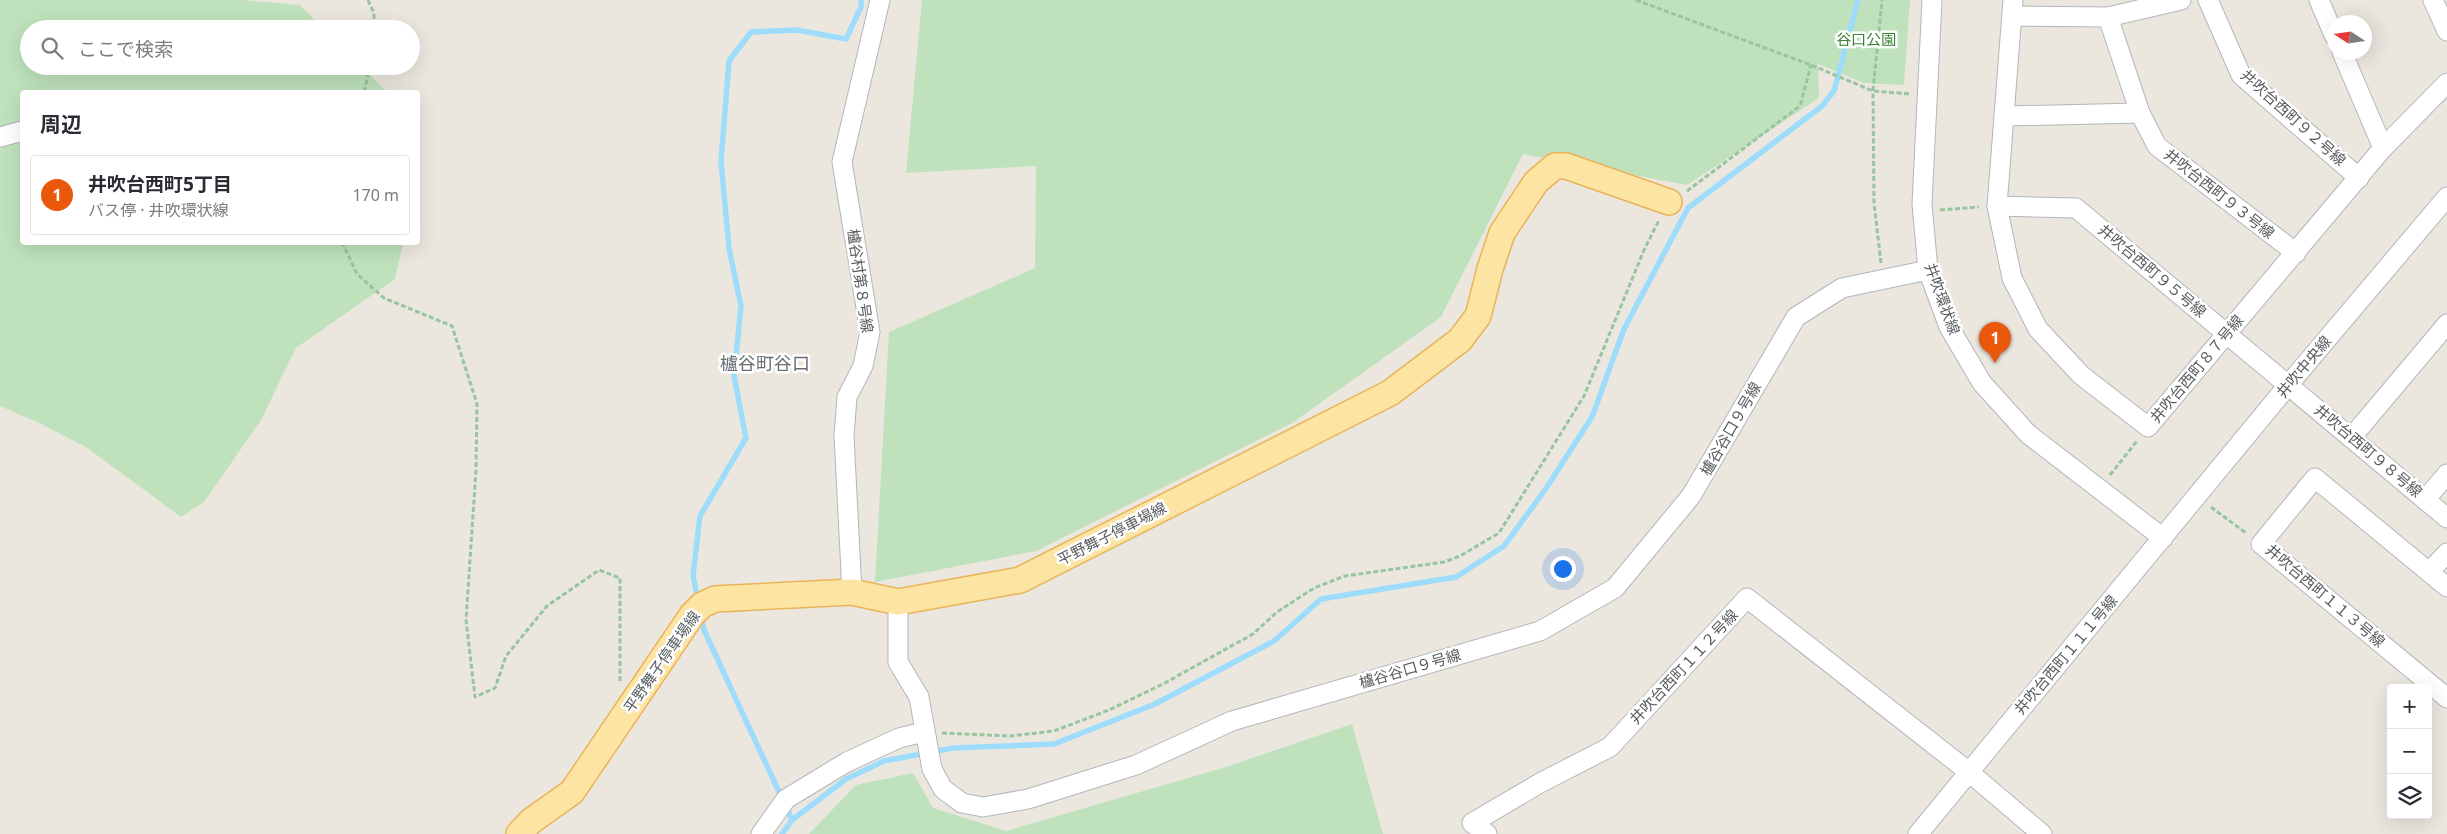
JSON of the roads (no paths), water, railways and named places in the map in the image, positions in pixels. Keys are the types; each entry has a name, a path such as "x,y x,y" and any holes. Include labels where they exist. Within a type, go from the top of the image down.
{"main road":[{"name":"平野舞子停車場線","path":"519,834 531,821 572,792 697,610 714,599 852,592 898,602 1020,580 1390,393 1460,340 1478,316 1490,268 1502,233 1536,182 1555,166 1574,168 1669,202"}],"street":[{"name":"櫨谷村第８号線","path":"852,592 844,436 847,397 863,366 870,332 842,162 880,0"},
{"name":"井吹環状線","path":"1932,0 1922,211 1928,270 1948,327 1982,383 2028,434 2162,538"},
{"path":"2013,8 2108,17 2181,0"},
{"name":"井吹台西町９２号線","path":"2208,0 2241,75 2359,178"},
{"path":"2319,0 2327,19"},
{"path":"2433,0 2447,31"},
{"name":"井吹台西町８７号線","path":"2013,8 1997,206 2012,278 2038,329 2081,375 2148,427 2383,148 2447,83"},
{"name":"井吹台西町９３号線","path":"2108,17 2140,113 2157,146 2296,253"},
{"path":"2345,60 2383,148"},
{"path":"2004,116 2140,113"},
{"path":"0,138 20,132"},
{"name":"井吹中央線","path":"2162,538 2447,197"},
{"name":"井吹台西町９５号線","path":"1997,206 2076,208 2289,384"},
{"name":"櫨谷谷口９号線","path":"898,602 898,662 919,697 932,765 943,789 962,802 983,807 1028,799 1136,765 1232,721 1540,631 1615,588 1691,496 1796,317 1842,288 1928,270"},
{"path":"2352,438 2447,324"},
{"name":"井吹台西町９８号線","path":"2289,384 2447,518"},
{"path":"2425,500 2447,474"},
{"name":"井吹台西町１１３号線","path":"2447,587 2315,478 2261,544 2447,698"},
{"name":"井吹台西町１１１号線","path":"1918,834 2162,538"},
{"path":"2430,572 2447,553"},
{"name":"井吹台西町１１２号線","path":"1486,834 1472,823 1540,783 1610,747 1748,598 1969,772"},
{"path":"761,834 786,799 847,762 899,738 926,739"},
{"path":"1969,772 2042,834"}],"waterway":[{"path":"698,600 693,576 700,516 746,438 734,376 741,306 729,248 721,161 729,61 751,32 797,30 846,39 861,7 861,0"},
{"path":"782,834 792,820 846,779 884,761 953,748 1054,744 1155,704 1274,641 1321,599 1456,577 1504,546 1545,490 1592,417 1624,329 1688,208 1822,106 1834,91 1858,0"},
{"path":"701,617 704,630 792,820"}],"place":[{"name":"井吹台西町5丁目","path":"1995,363"}],"district":[{"name":"櫨谷町谷口","path":"765,364"}],"park label":[{"name":"谷口公園","path":"1866,40"}]}
